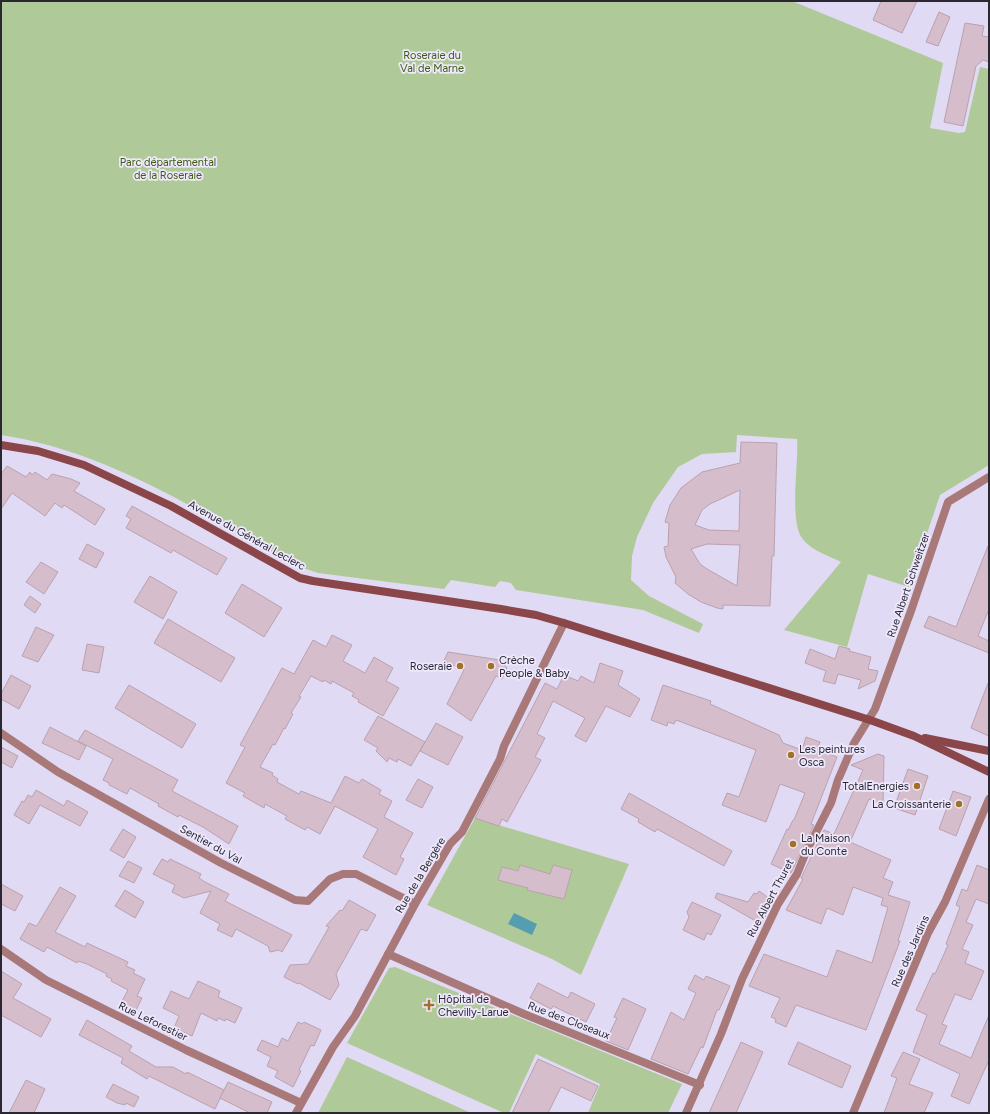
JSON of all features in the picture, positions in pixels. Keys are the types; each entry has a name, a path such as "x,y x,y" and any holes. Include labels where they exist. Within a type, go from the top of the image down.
{"main road":[{"name":"Avenue du Général Leclerc","path":"1,445 38,452 84,465 171,506 300,578 354,588 501,609 564,623 776,689 914,736"},
{"path":"914,736 989,751"},
{"path":"914,736 989,772"}],"street":[{"name":"Rue Albert Schweitzer","path":"870,720 912,608 948,502 989,477"},
{"name":"Rue de la Bergère","path":"296,1113 332,1047 355,1016 415,904 450,844 462,832 500,759 504,746 564,623"},
{"name":"Rue Albert Thuret","path":"686,1113 700,1085 742,979 778,904 797,874 806,852 831,803 838,780 854,743 870,720"},
{"name":"Sentier du Val","path":"1,733 58,772 221,863 295,900 308,901 330,879 343,874 356,874 415,904"},
{"name":"Rue des Jardins","path":"853,1113 928,933 945,902 989,798"},
{"name":"Rue Leforestier","path":"1,949 46,980 186,1050 301,1103"},
{"name":"Rue des Closeaux","path":"388,954 524,1014 700,1085"}],"green space":[{"name":"Parc départemental de la Roseraie","path":"1,1 792,1 943,63 930,128 959,133 965,132 980,67 989,69 989,465 940,495 909,587 868,574 847,647 784,630 841,562 810,546 802,538 798,530 795,505 797,439 737,435 736,452 702,454 678,467 653,503 637,537 632,556 631,580 649,596 703,624 699,633 643,610 516,590 511,583 500,581 495,587 451,580 444,589 318,573 295,565 189,505 117,469 41,443 1,435"},
{"path":"475,818 629,864 581,975 552,959 427,905"},
{"name":"Hôpital de Chevilly-Larue","path":"395,967 682,1084 668,1113 588,1113 600,1084 536,1054 509,1113 504,1113 347,1043 389,968"},
{"path":"347,1057 471,1113 318,1113"}],"water":[{"path":"514,913 537,924 532,935 508,924"}],"building":[{"path":"881,1 917,1 902,33 873,20"},
{"path":"939,12 950,17 938,46 926,42"},
{"path":"965,23 984,26 982,36 989,37 989,62 983,60 976,66 963,126 944,122"},
{"path":"741,442 777,443 774,556 772,556 770,606 723,605 723,609 701,602 688,594 675,583 676,577 666,557 664,547 668,546 669,523 665,522 670,505 681,488 702,472 740,463","holes":["740,490 739,531 709,530 695,525 702,510 710,504","707,544 740,545 737,586 700,564 691,549"]},
{"path":"7,466 26,477 30,472 32,475 35,472 47,480 52,474 71,479 80,483 74,491 105,509 95,525 64,505 62,508 55,503 45,516 12,493 1,509 1,474"},
{"path":"132,506 227,558 217,575 173,550 171,553 126,528 131,519 126,516"},
{"path":"87,544 104,553 96,568 79,559"},
{"path":"988,546 989,609 978,636 989,641 989,653 924,627 929,616 956,627"},
{"path":"41,562 58,572 44,594 26,582"},
{"path":"150,576 177,592 163,619 134,602"},
{"path":"242,584 282,608 264,637 225,613"},
{"path":"30,596 41,604 35,613 24,605"},
{"path":"168,619 235,658 221,682 154,643"},
{"path":"36,627 54,635 38,662 22,656"},
{"path":"332,635 352,645 343,661 365,673 374,657 393,668 386,681 399,688 383,716 358,702 359,700 352,696 354,693 332,681 331,684 311,676 299,696 301,697 291,713 293,714 285,729 284,728 275,745 273,744 260,767 273,773 272,775 278,779 277,782 299,794 301,791 331,803 345,776 359,783 362,779 381,790 379,794 392,801 384,817 413,833 400,857 404,859 396,875 363,857 378,829 335,806 320,834 307,827 305,830 285,819 287,816 265,804 264,808 243,796 245,793 226,783 245,747 240,745 282,668 294,674 313,640 326,647"},
{"path":"87,644 104,647 99,673 82,670"},
{"path":"839,646 850,649 849,651 871,657 868,669 878,671 875,681 858,689 861,680 838,674 835,684 823,681 826,671 805,663 810,649 835,659"},
{"path":"448,652 500,660 507,668 502,679 496,676 471,721 447,704 464,670 444,661"},
{"path":"600,663 623,671 618,685 640,699 630,717 606,706 586,742 575,736 585,718 553,701 537,734 545,738 535,757 541,760 507,822 502,819 499,826 475,818 545,683 557,689 564,675 578,681 581,676 594,683"},
{"path":"11,675 31,686 19,709 1,699 1,694"},
{"path":"989,683 989,736 971,728"},
{"path":"129,685 196,724 182,748 115,708"},
{"path":"663,685 711,701 710,704 779,735 783,743 802,750 806,737 820,742 817,749 837,757 811,824 814,825 791,873 771,864 787,829 788,830 794,820 805,793 780,784 766,822 722,805 727,793 739,797 756,750 676,720 674,724 668,722 667,726 651,720"},
{"path":"378,716 425,742 411,766 398,759 397,762 389,758 387,762 376,751 378,748 364,740"},
{"path":"436,723 463,737 448,765 420,751"},
{"path":"50,727 86,746 79,760 42,743"},
{"path":"85,730 178,780 172,791 238,826 229,844 203,827 179,815 178,817 158,806 159,804 130,788 127,794 109,785 109,783 103,780 113,759 78,741"},
{"path":"1,747 18,756 12,768 1,762"},
{"path":"878,754 884,756 883,805 869,799 850,842 891,860 883,878 893,882 888,895 910,902 898,941 900,941 866,1030 796,1005 786,1027 775,1022 776,1019 771,1017 780,998 749,986 764,954 827,977 837,950 872,963 888,907 881,905 883,898 853,887 843,915 827,908 821,924 786,910 803,879 801,878 824,830 834,834 863,770 851,765"},
{"path":"908,769 928,776 915,815 894,808"},
{"path":"418,779 433,787 422,808 406,800"},
{"path":"36,790 64,806 67,800 88,812 80,826 40,805 29,824 14,815 22,801 24,802 28,795 32,797"},
{"path":"953,791 971,797 956,836 939,829"},
{"path":"629,793 732,851 724,866 657,829 655,832 638,822 639,819 621,809"},
{"path":"123,829 136,837 124,858 110,850"},
{"path":"162,859 168,862 170,859 201,874 199,878 229,894 225,901 292,935 282,952 279,950 270,952 268,946 236,929 232,937 217,930 220,924 200,913 211,891 184,898 172,892 175,885 153,874"},
{"path":"128,861 142,868 134,883 119,876"},
{"path":"520,865 550,874 553,865 572,870 564,899 527,890 528,888 498,880 502,867 518,871"},
{"path":"977,865 989,870 989,904 976,899 966,922 973,925 962,949 969,952 965,963 984,971 971,1000 955,994 942,1024 947,1026 939,1044 971,1058 989,1015 989,1060 969,1104 951,1096 960,1074 913,1052 927,1015 916,1010 948,945 946,944 960,907 956,905 962,889 967,891"},
{"path":"1,884 23,896 15,911 1,904"},
{"path":"60,887 76,896 55,932 85,947 87,943 128,962 126,966 135,970 133,973 145,979 137,996 142,998 136,1010 121,1003 128,990 111,981 112,979 106,976 107,974 87,964 78,961 77,963 47,947 44,952 20,939 29,923 36,926 38,924"},
{"path":"125,890 144,902 135,918 115,906"},
{"path":"759,891 773,901 761,924 715,898 717,893 748,902 754,893 757,894"},
{"path":"349,900 376,915 367,931 361,929 336,974 339,985 330,1000 299,983 298,984 284,977 290,965 308,964 329,927 326,926 340,910 342,911"},
{"path":"692,902 721,915 711,935 707,933 704,940 683,930 689,917 687,912"},
{"path":"1,971 22,984 13,998 51,1019 41,1037 1,1015"},
{"path":"695,975 704,980 706,976 730,986 719,1010 717,1010 703,1048 701,1047 688,1074 651,1059 671,1012 684,1020 696,993 688,989"},
{"path":"198,981 220,991 218,997 242,1008 235,1023 226,1019 225,1021 218,1018 217,1021 201,1013 192,1036 174,1028 179,1016 163,1008 171,991 189,999"},
{"path":"538,983 568,998 571,992 595,1004 586,1022 553,1006 551,1009 530,998"},
{"path":"623,998 646,1009 628,1050 606,1041 617,1018 614,1017"},
{"path":"87,1020 132,1046 129,1051 156,1067 173,1067 224,1090 215,1109 149,1076 147,1079 121,1063 123,1058 79,1035"},
{"path":"298,1022 302,1024 304,1022 321,1030 314,1046 311,1045 293,1087 275,1077 278,1071 267,1066 271,1057 257,1050 262,1040 278,1047 282,1038 288,1041"},
{"path":"741,1042 763,1052 736,1113 709,1113"},
{"path":"798,1042 851,1066 842,1088 788,1064"},
{"path":"903,1052 920,1059 909,1084 933,1093 924,1113 884,1113 897,1078 891,1076"},
{"path":"538,1059 598,1086 591,1101 561,1087 548,1113 512,1113"},
{"path":"26,1080 45,1089 34,1113 9,1113"},
{"path":"228,1082 272,1102 267,1113 250,1113 220,1098"},
{"path":"113,1084 139,1097 134,1107 126,1103 125,1105 117,1103 106,1097"}],"place":[{"name":"Roseraie","path":"460,666"},
{"name":"Crèche People & Baby","path":"491,666"},
{"name":"Les peintures Osca","path":"791,755"},
{"name":"TotalEnergies","path":"917,786"},
{"name":"La Croissanterie","path":"959,804"},
{"name":"La Maison du Conte","path":"793,844"},
{"name":"Hôpital de Chevilly-Larue","path":"429,1005"}],"park label":[{"name":"Roseraie du Val de Marne","path":"432,61"}]}
